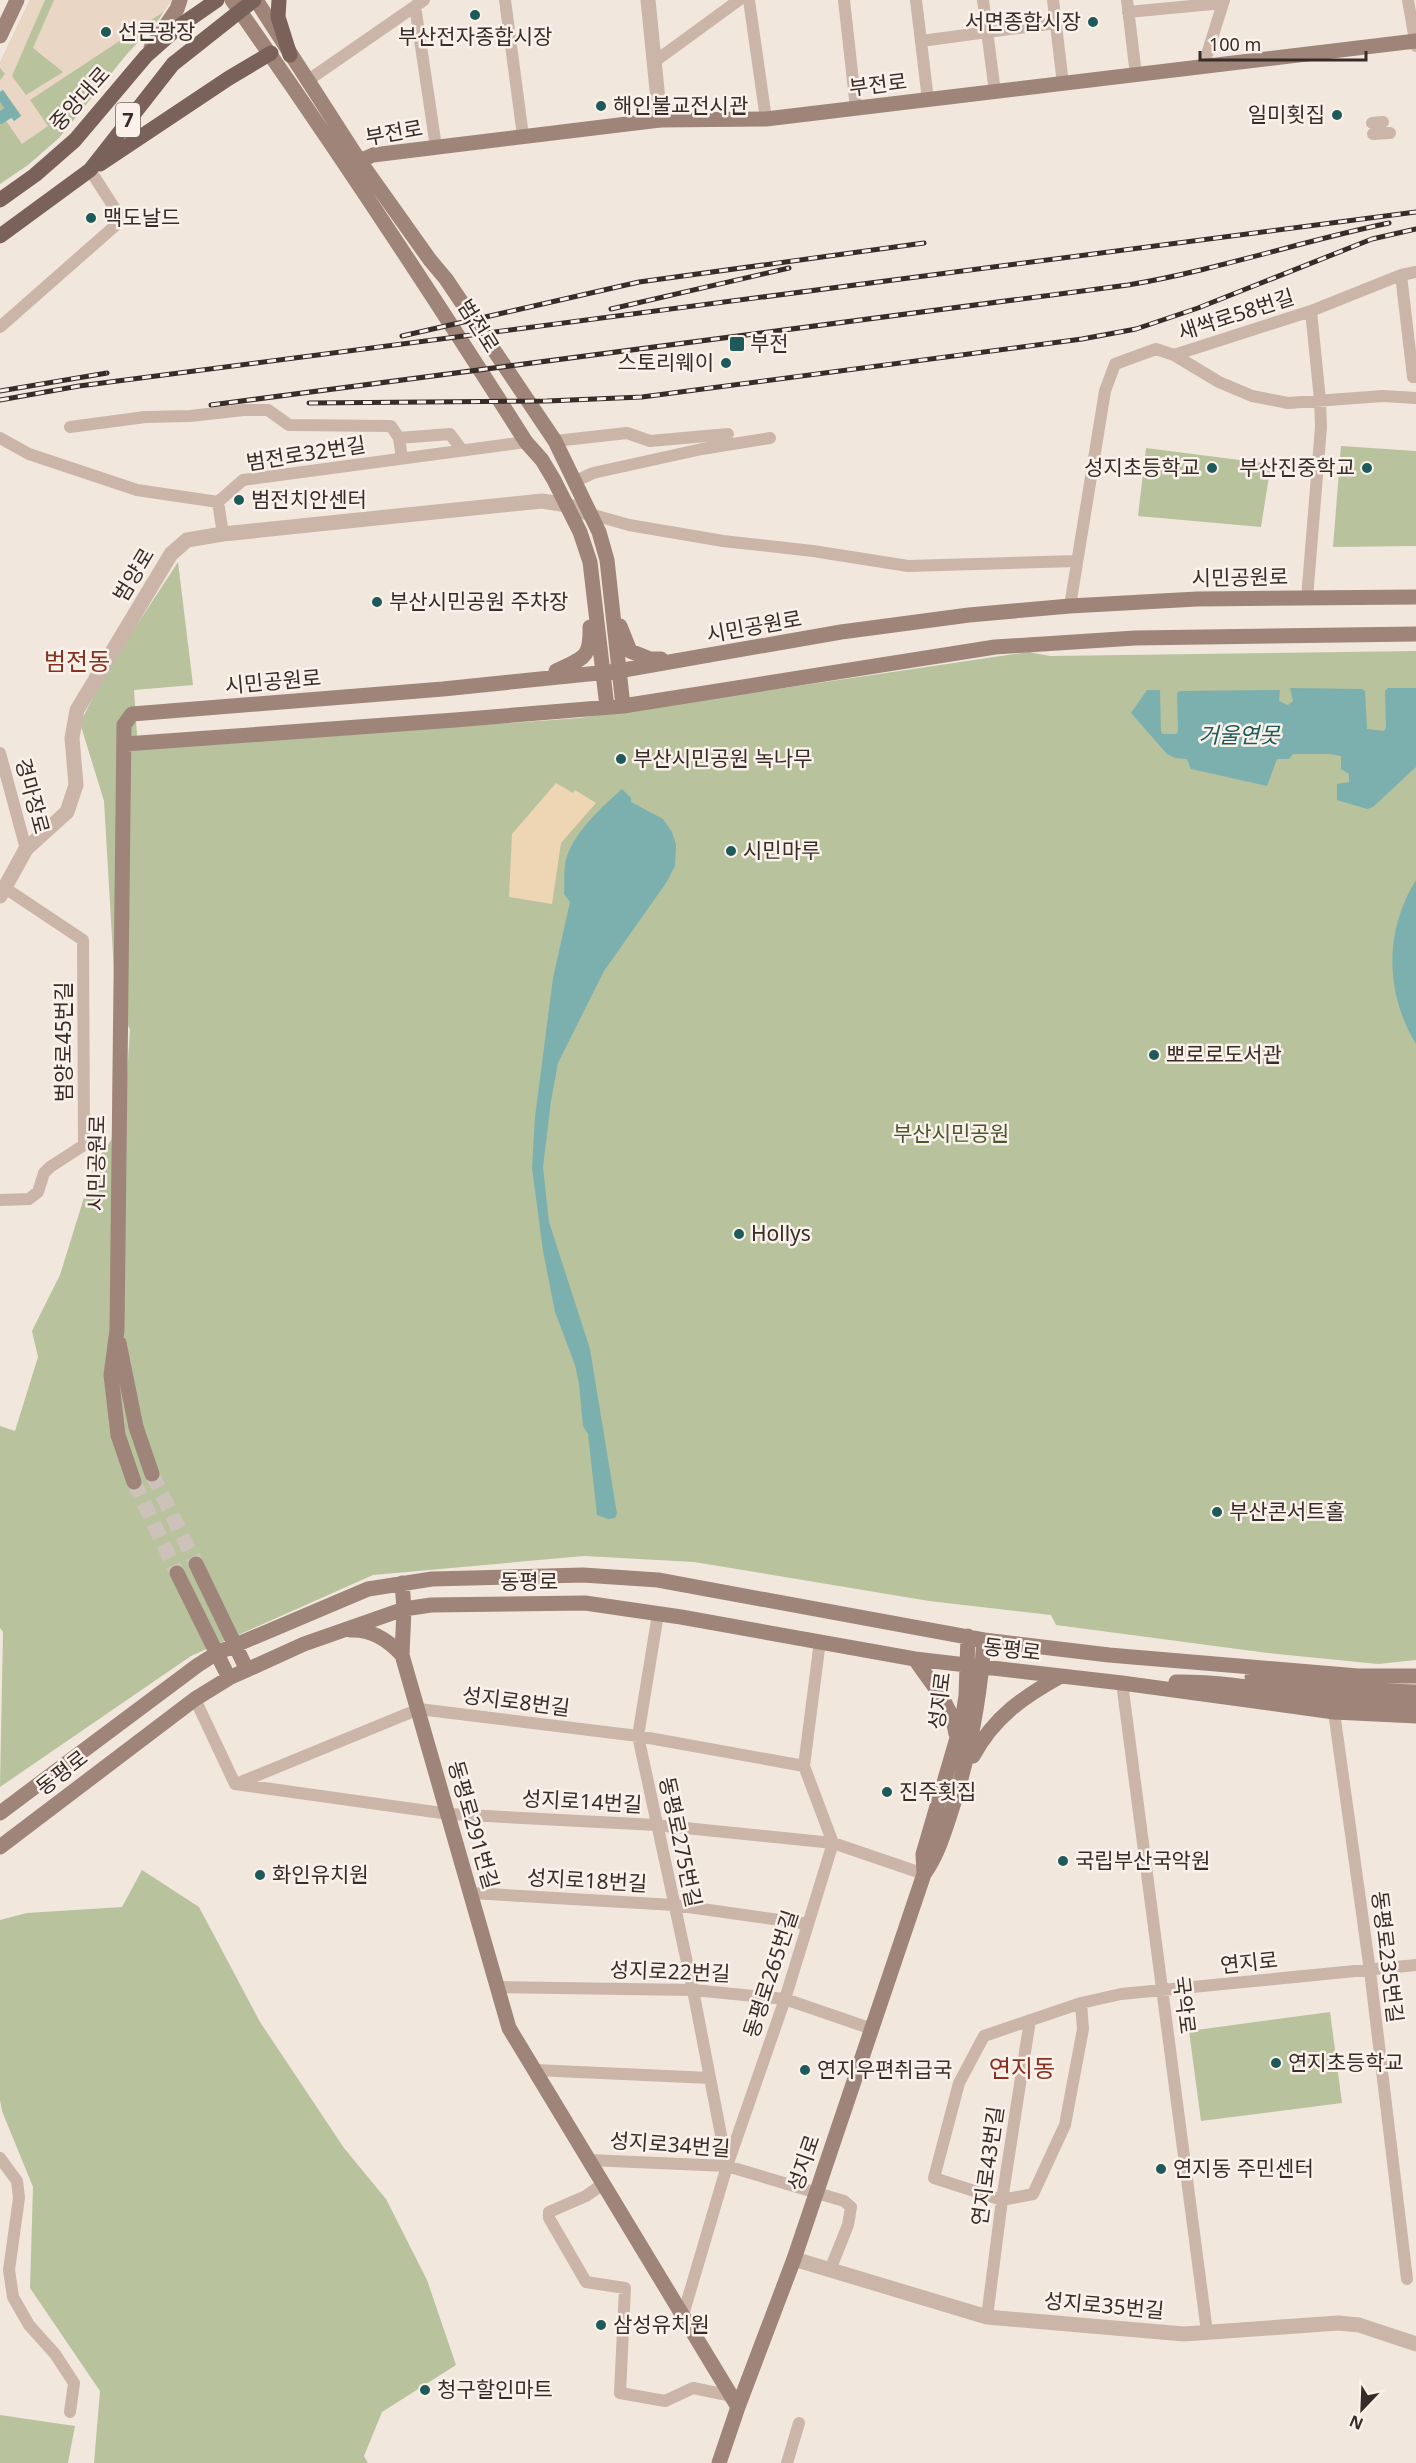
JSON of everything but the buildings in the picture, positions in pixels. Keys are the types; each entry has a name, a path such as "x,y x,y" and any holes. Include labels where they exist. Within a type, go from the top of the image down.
{"main road":[{"path":"2,27 17,0"},
{"path":"146,56 177,9 180,0"},
{"name":"중앙대로","path":"0,200 35,175 75,140 146,56 181,25 217,0"},
{"name":"7","path":"0,236 90,170 173,64 236,5 255,0"},
{"name":"범전로","path":"255,0 307,81 424,280 526,442 542,460 567,505 580,532 590,562 607,707"},
{"path":"279,0 278,17 290,55"},
{"name":"범전로","path":"236,5 354,163 446,279 555,441 599,532 606,560 623,706"},
{"name":"부전로","path":"354,163 373,155 660,120 766,119 1416,43"},
{"path":"90,170 229,78 271,53"},
{"name":"시민공원로","path":"134,1482 118,1435 111,1375 117,1330 124,725 132,714 603,673 841,632 969,615 1070,606 1197,599 1416,597"},
{"path":"546,679 559,670 573,665 584,656 590,643 590,622 596,607"},
{"path":"612,613 621,627 624,641 630,651 650,659 667,658 679,661"},
{"path":"125,744 623,706 995,647 1135,638 1416,634"},
{"name":"시민공원로","path":"117,1330 136,1427 152,1474"},
{"path":"196,1564 247,1670"},
{"path":"177,1573 229,1678"},
{"name":"동평로","path":"0,1813 217,1653 368,1589 402,1583 432,1579 583,1575 658,1580 984,1640 1109,1655"},
{"name":"동평로291번길","path":"402,1583 404,1609 402,1655 509,2028 735,2401"},
{"name":"동평로","path":"0,1847 195,1699 229,1678 341,1630 404,1609 454,1605 585,1603 820,1641 915,1659 1122,1683"},
{"path":"341,1630 361,1629 372,1632 402,1655"},
{"name":"성지로","path":"924,1874 923,1854 957,1739 966,1696 968,1636"},
{"name":"성지로","path":"966,1769 984,1640"},
{"path":"1109,1655 1358,1676 1416,1676"},
{"path":"1109,1655 1352,1696 1416,1692"},
{"path":"915,1659 945,1700 953,1717 957,1739"},
{"name":"성지로","path":"719,2463 735,2401 794,2259 924,1874 935,1859 966,1769 985,1734 1011,1708 1037,1689 1061,1676"},
{"path":"1122,1683 1206,1682 1416,1704"},
{"path":"1122,1683 1334,1712 1416,1716"}],"street":[{"path":"505,0 523,136"},
{"path":"648,0 660,120"},
{"path":"654,62 739,0"},
{"path":"749,0 766,119"},
{"path":"844,0 856,108"},
{"path":"916,0 928,100"},
{"path":"983,0 995,92"},
{"path":"1053,0 1063,84"},
{"path":"1408,0 1416,43"},
{"path":"1136,75 1128,6 1224,2 1203,67"},
{"path":"307,81 419,3 436,147"},
{"path":"921,40 1056,23"},
{"path":"0,327 116,225 117,212 90,170"},
{"name":"새싹로58번길","path":"1174,355 1311,311 1401,275 1416,272"},
{"path":"1401,275 1413,377 1416,377"},
{"name":"새싹로58번길","path":"1307,598 1321,427 1311,311"},
{"path":"1070,606 1105,391 1115,364 1156,349 1174,355 1219,382 1252,396 1288,403 1383,396 1416,398"},
{"path":"70,427 145,417 268,410 289,425 391,426 399,438 402,458"},
{"path":"555,441 627,432 650,441 728,434"},
{"path":"399,438 450,434 462,450"},
{"path":"0,438 29,454 137,490 218,502 223,534"},
{"path":"576,481 593,473 702,449 770,438"},
{"name":"범전로32번길","path":"218,502 243,480 526,442"},
{"name":"범양로","path":"3,892 26,849 67,812 76,785 72,738 77,710 171,554 187,540 223,534 542,501 567,505 590,514"},
{"path":"590,514 629,525 723,541 813,551 908,566 1077,561"},
{"name":"경마장로","path":"0,753 26,849"},
{"name":"범양로45번길","path":"0,1200 29,1199 38,1192 44,1173 50,1167 84,1145 84,940 3,892"},
{"name":"동평로275번길","path":"658,1614 638,1736 693,1990 727,2166"},
{"path":"820,1641 804,1766 833,1844"},
{"name":"국악로","path":"1122,1683 1207,2332"},
{"path":"195,1699 235,1784"},
{"name":"성지로8번길","path":"235,1784 419,1709 638,1736 804,1766"},
{"name":"동평로235번길","path":"1334,1712 1412,2275"},
{"name":"성지로14번길","path":"235,1784 449,1814 656,1825 833,1844 924,1874"},
{"name":"동평로265번길","path":"683,2315 727,2166 785,1998 833,1844"},
{"name":"성지로18번길","path":"471,1893 674,1905 808,1924"},
{"name":"연지로","path":"1002,2200 934,2178 959,2083 984,2036 1081,2003 1121,1994 1163,1992 1416,1965"},
{"name":"성지로22번길","path":"497,1987 693,1990 785,1998 872,2030"},
{"path":"1002,2200 1033,2194 1065,2125 1083,2029 1081,2003"},
{"name":"연지로43번길","path":"987,2317 1002,2200 1030,2020"},
{"path":"535,2070 710,2078"},
{"path":"0,2158 17,2181 19,2198 9,2270 13,2297 29,2325 55,2354 74,2384 70,2412"},
{"name":"성지로34번길","path":"589,2160 727,2166 844,2201 851,2207 848,2225 831,2270"},
{"path":"603,2184 586,2196 549,2212 549,2218 586,2282 625,2288 620,2393 665,2401 693,2388 735,2401"},
{"name":"성지로35번길","path":"794,2259 987,2317 1184,2334 1338,2323 1359,2325 1416,2344"},
{"path":"787,2463 799,2423"}],"green space":[{"path":"30,0 171,0 158,21 127,54 59,138 28,165 0,184 0,63"},
{"path":"1341,446 1416,451 1416,546 1333,547"},
{"path":"1146,448 1271,464 1261,527 1138,516"},
{"name":"부산시민공원","path":"178,562 193,685 134,690 138,750 579,718 1029,652 1050,656 1416,651 1416,1660 1378,1664 1268,1653 1056,1625 1051,1615 929,1601 694,1562 584,1556 373,1575 191,1656 0,1787 3,1632 0,1628 0,1426 15,1431 38,1357 32,1331 60,1275 95,1162 124,1123 130,1029 116,1006 104,801 80,723 106,672"},
{"path":"142,1870 199,1907 260,2022 344,2148 386,2199 427,2280 456,2365 382,2412 364,2456 368,2463 94,2463 100,2391 30,2288 33,2187 2,2111 0,2100 0,1920 27,1913 122,1907"},
{"path":"1330,2012 1342,2103 1201,2121 1189,2031"},
{"path":"0,2415 75,2426 68,2463 0,2463"}],"sand":[{"path":"556,783 573,793 575,790 596,803 561,843 552,904 509,897 512,834"}],"shaded area":[{"path":"30,0 45,0 12,76 26,95 63,72 33,48 54,0 171,0 165,11 30,100 48,126 22,144 4,118 9,115 14,121 21,115 3,90 0,92 0,80 5,74 0,68 0,63"}],"water":[{"path":"3,90 21,116 14,121 0,102 0,92"},
{"name":"거울연못","path":"1290,688 1362,689 1365,691 1367,729 1384,731 1386,728 1385,691 1388,688 1416,688 1416,767 1373,807 1367,809 1337,800 1337,784 1349,782 1349,774 1341,769 1341,756 1293,754 1289,759 1277,759 1267,786 1191,769 1187,759 1175,758 1167,754 1131,713 1147,690 1160,690 1161,732 1176,734 1178,732 1177,693 1180,691 1280,690 1279,701 1288,705 1293,701"},
{"path":"622,789 631,798 631,802 663,819 672,832 676,845 675,866 666,883 604,971 558,1063 543,1167 549,1222 590,1349 617,1514 615,1518 608,1519 597,1515 588,1434 583,1426 579,1384 575,1365 555,1312 543,1251 532,1168 535,1117 553,978 570,902 564,894 566,860 571,846 584,828 598,811"},
{"path":"1416,880 1416,1044 1398,1004 1392,962 1398,920"}],"waterway":[{"path":"0,118 8,113"}],"tunnel":[{"path":"152,1474 196,1564"},
{"path":"134,1482 177,1573"}],"railway":[{"path":"0,400 79,386 1416,212"},
{"path":"211,405 1128,285 1194,272 1389,223"},
{"path":"309,403 547,401 642,397 1082,339 1136,329 1198,308 1372,239 1416,229"},
{"path":"402,336 639,282 924,243"},
{"path":"611,309 789,268"},
{"path":"0,391 107,373"}],"place":[{"name":"부산전자종합시장","path":"475,15"},
{"name":"서면종합시장","path":"1093,22"},
{"name":"선큰광장","path":"106,32"},
{"name":"해인불교전시관","path":"601,106"},
{"name":"일미횟집","path":"1337,115"},
{"name":"맥도날드","path":"91,218"},
{"name":"부전","path":"737,344"},
{"name":"스토리웨이","path":"726,363"},
{"name":"성지초등학교","path":"1212,468"},
{"name":"부산진중학교","path":"1367,468"},
{"name":"범전치안센터","path":"239,500"},
{"name":"부산시민공원 주차장","path":"377,602"},
{"name":"부산시민공원 녹나무","path":"621,759"},
{"name":"시민마루","path":"731,851"},
{"name":"뽀로로도서관","path":"1154,1055"},
{"name":"Hollys","path":"739,1234"},
{"name":"부산콘서트홀","path":"1217,1512"},
{"name":"진주횟집","path":"887,1792"},
{"name":"국립부산국악원","path":"1063,1861"},
{"name":"화인유치원","path":"260,1875"},
{"name":"연지초등학교","path":"1276,2063"},
{"name":"연지우편취급국","path":"805,2070"},
{"name":"연지동 주민센터","path":"1161,2169"},
{"name":"삼성유치원","path":"601,2325"},
{"name":"청구할인마트","path":"425,2390"}],"district":[{"name":"범전동","path":"77,662"},
{"name":"연지동","path":"1022,2069"}]}
